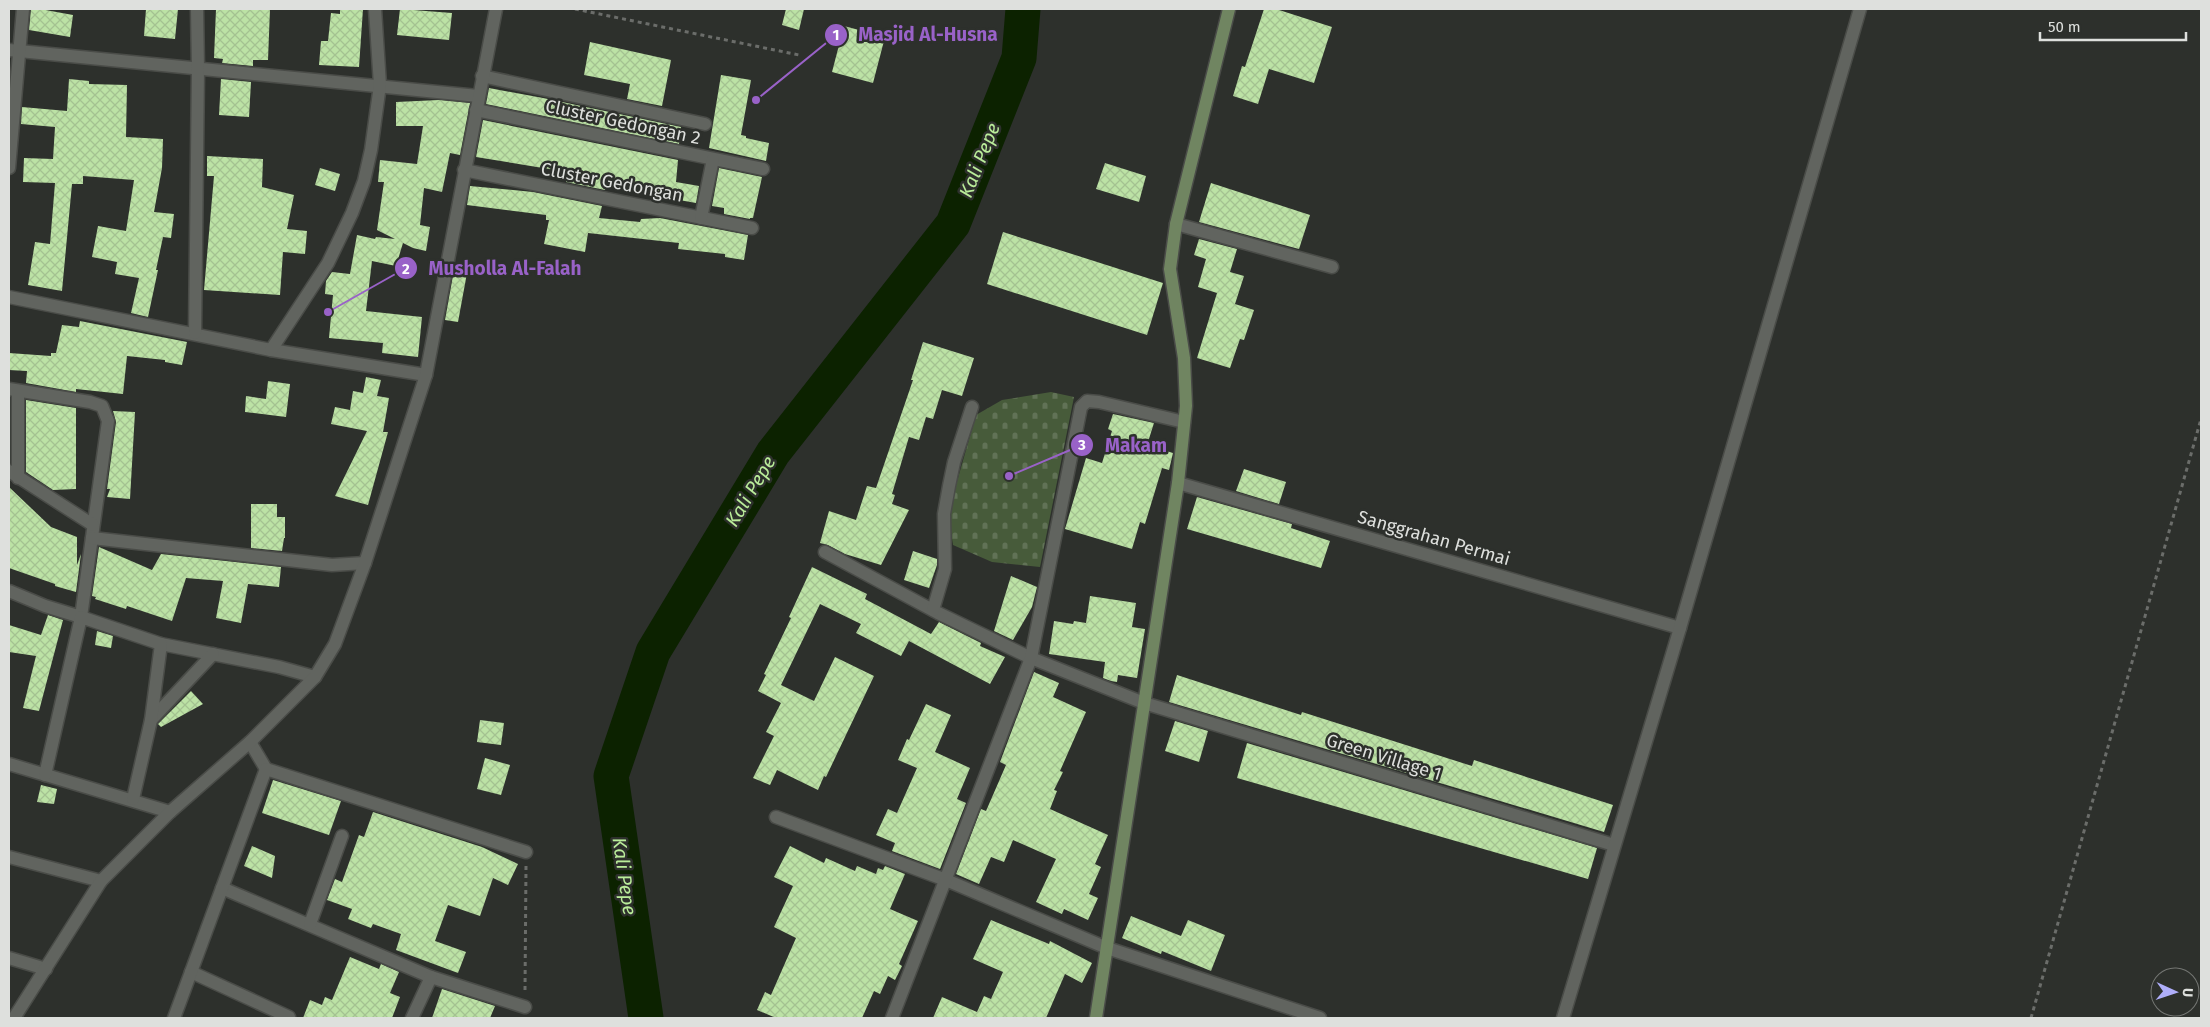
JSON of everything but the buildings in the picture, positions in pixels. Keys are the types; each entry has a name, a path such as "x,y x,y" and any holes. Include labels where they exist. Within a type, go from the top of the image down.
{"street":[{"path":"9,168 14,51 23,9"},
{"path":"195,333 198,70 196,9"},
{"path":"271,350 328,263 352,213 364,181 371,150 380,85 375,9"},
{"path":"14,1018 101,881 170,812 250,742 314,677 335,644 366,563 426,375 496,9"},
{"path":"1096,1018 1178,483 1186,406 1184,358 1170,269 1176,224 1229,9"},
{"path":"1563,1018 1680,628 1860,9"},
{"path":"14,51 478,96"},
{"path":"482,76 705,124"},
{"name":"Cluster Gedongan 2","path":"476,110 763,169"},
{"path":"701,218 713,159"},
{"name":"Cluster Gedongan","path":"464,170 752,228"},
{"path":"1176,224 1332,267"},
{"path":"9,297 195,333 271,350 426,375"},
{"path":"45,775 81,617 108,421 102,406 90,402 14,390 13,475 93,525"},
{"path":"892,1018 1031,658 1081,407 1087,401 1099,402 1184,422"},
{"path":"933,610 946,569 944,531 949,486 954,462 972,407"},
{"name":"Sanggrahan Permai","path":"1178,483 1680,628"},
{"path":"92,538 332,565 366,563"},
{"name":"Green Village 1","path":"825,552 933,610 1031,658 1144,703 1614,845"},
{"path":"9,591 45,606 160,644 279,667 314,677"},
{"path":"133,799 151,720 160,644"},
{"path":"151,720 213,654"},
{"path":"250,742 266,769 526,852"},
{"path":"9,764 133,799 170,812"},
{"path":"174,1018 266,769"},
{"path":"776,818 946,880 1107,948 1320,1018"},
{"path":"310,924 342,836"},
{"path":"9,857 101,881"},
{"path":"222,888 431,977 525,1007"},
{"path":"9,958 46,970"},
{"path":"191,972 289,1017"},
{"path":"412,1018 431,977"}],"path":[{"path":"575,9 799,55"},
{"path":"2031,1018 2201,419"},
{"path":"525,1007 526,852"}],"green space":[{"path":"1051,392 1074,397 1040,567 992,562 953,545 949,519 954,492 976,415 1002,400"}],"waterway":[{"name":"Kali Pepe","path":"646,1018 611,776 653,652 773,453 953,224 1019,58 1023,9"}],"place":[{"name":"Masjid Al-Husna","path":"756,100"},
{"name":"Musholla Al-Falah","path":"328,312"},
{"name":"Makam","path":"1009,476"}]}
